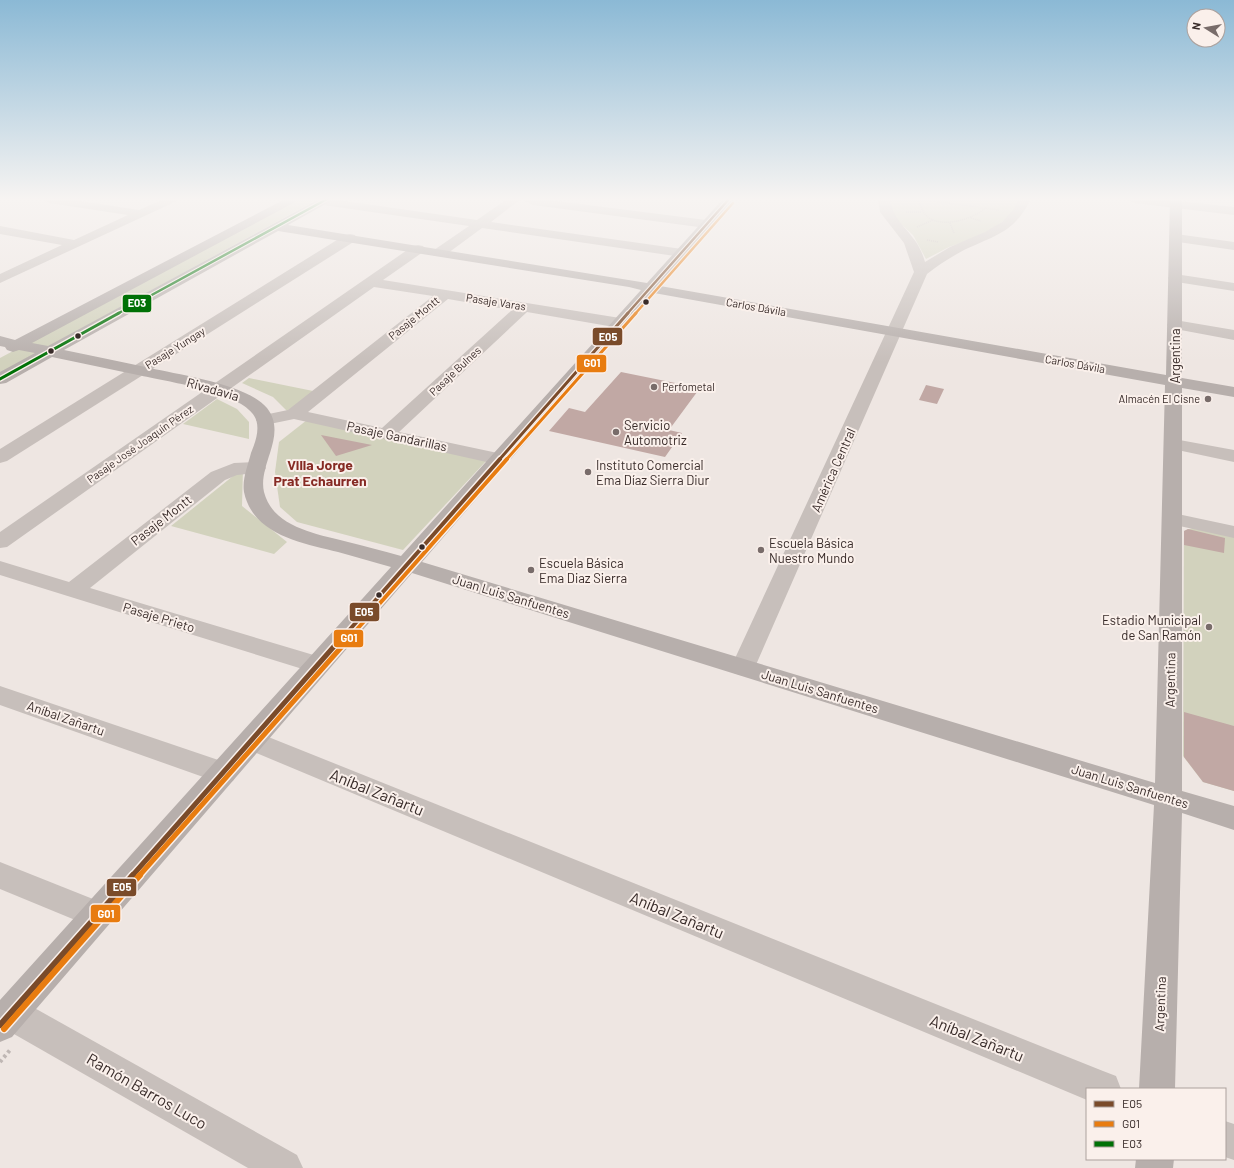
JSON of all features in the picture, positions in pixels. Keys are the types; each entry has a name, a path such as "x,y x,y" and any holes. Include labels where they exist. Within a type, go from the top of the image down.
{"street":[{"path":"1,278 55,254"},
{"path":"0,354 190,254"},
{"path":"0,379 226,254"},
{"name":"Pasaje Yungay","path":"0,457 325,254"},
{"name":"Pasaje José Joaquín Pérez","path":"0,542 412,254"},
{"name":"Carlos Dávila","path":"448,254 651,288 1234,392"},
{"path":"5,1019 682,254"},
{"path":"915,254 921,272 947,254"},
{"name":"Argentina","path":"1157,1088 1168,798 1176,254"},
{"name":"América Central","path":"743,667 921,272"},
{"path":"1175,278 1234,287"},
{"name":"Pasaje Varas","path":"371,282 620,323"},
{"name":"Pasaje Montt","path":"266,420 294,414 314,400 445,294"},
{"name":"Pasaje Bulnes","path":"386,434 524,307"},
{"path":"1175,325 1234,335"},
{"name":"Rivadavia","path":"0,340 219,388 232,392 253,403 263,414 266,420"},
{"name":"Pasaje Gandarillas","path":"294,414 500,459"},
{"path":"266,420 267,436 257,468 254,491 261,509 276,523 303,536 407,564"},
{"path":"1174,444 1234,456"},
{"name":"Pasaje Montt","path":"74,590 218,476 234,470 257,468"},
{"path":"1173,519 1234,532"},
{"name":"Juan Luis Sanfuentes","path":"407,564 1234,818"},
{"name":"Pasaje Prieto","path":"0,568 318,665"},
{"name":"Aníbal Zañartu","path":"0,695 223,773"},
{"name":"Aníbal Zañartu","path":"251,740 1101,1088"},
{"path":"0,875 97,916"},
{"name":"Ramón Barros Luco","path":"5,1019 284,1168"}],"green space":[{"path":"196,254 218,254 0,373 0,358"},
{"path":"923,254 937,254 926,259"},
{"path":"249,378 318,392 290,414 273,397 242,383"},
{"path":"217,399 237,409 249,422 249,439 183,424"},
{"path":"307,420 488,459 403,550 297,522 280,507 275,472 279,442"},
{"path":"243,468 242,506 287,542 274,554 171,526"},
{"name":"Estadio Municipal de San Ramón","path":"1195,527 1234,536 1234,791 1203,782 1183,756 1184,531"}],"building":[{"path":"621,372 700,388 669,430 682,433 665,457 549,431 569,408 585,412"},
{"path":"926,385 944,389 937,404 919,400"},
{"path":"321,435 372,445 336,456"},
{"path":"1188,529 1225,538 1224,553 1184,545 1184,531"},
{"path":"1184,712 1234,726 1234,791 1203,782 1184,757"}],"transit line":[{"name":"E03","path":"0,379 228,254"},
{"name":"E05","path":"0,1025 681,254"},
{"name":"G01","path":"4,1029 688,254"}],"place":[{"name":"Perfometal","path":"654,387"},
{"name":"Almacén El Cisne","path":"1208,399"},
{"name":"Servicio Automotriz","path":"616,432"},
{"name":"Instituto Comercial Ema Díaz Sierra Diur","path":"588,472"},
{"name":"Escuela Básica Nuestro Mundo","path":"761,550"},
{"name":"Escuela Básica Ema Diaz Sierra","path":"531,570"},
{"name":"Estadio Municipal de San Ramón","path":"1209,627"}],"district":[{"name":"Villa Jorge Prat Echaurren","path":"320,474"}]}
